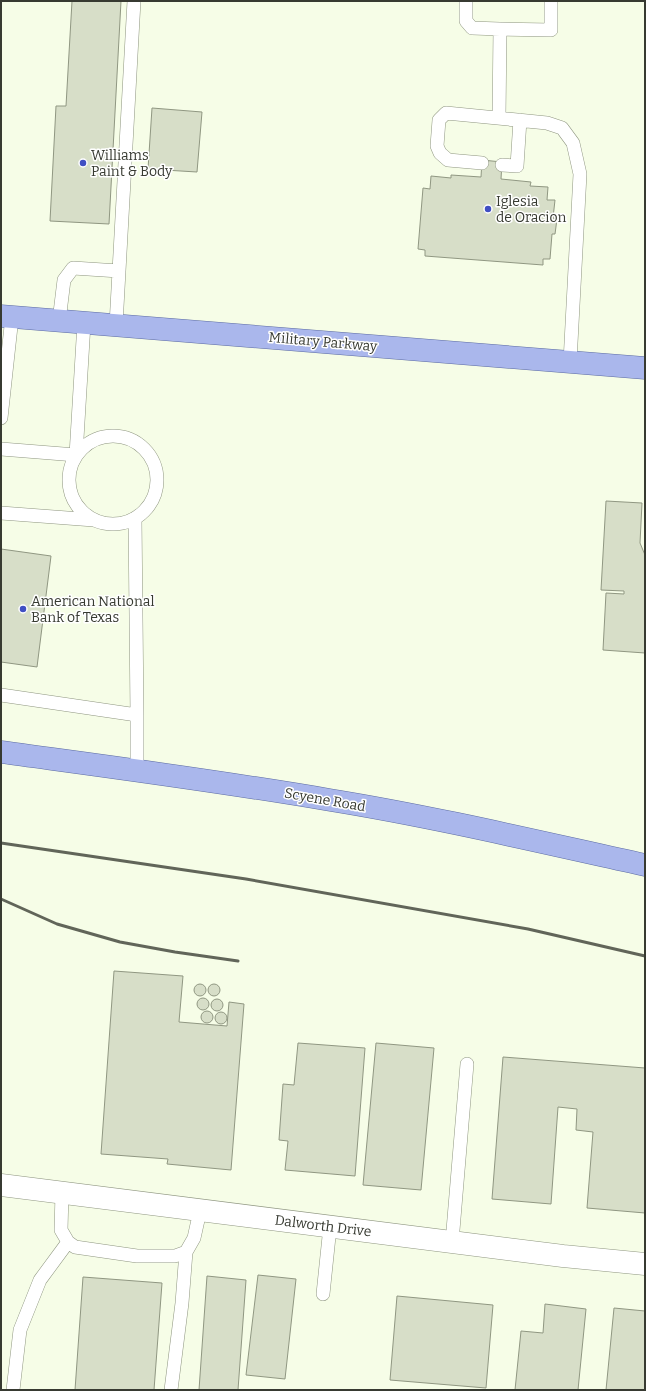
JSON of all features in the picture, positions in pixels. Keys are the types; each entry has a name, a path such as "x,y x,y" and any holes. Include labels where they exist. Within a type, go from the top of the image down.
{"main road":[{"name":"Military Parkway","path":"7,317 645,368"},
{"name":"Scyene Road","path":"1,752 136,770 330,800 448,823 645,865"}],"street":[{"name":"Dalworth Drive","path":"1,1185 562,1256 645,1264"}],"lane":[{"path":"116,325 134,1"},
{"path":"466,1 466,21 472,28 500,30 551,30 551,1"},
{"path":"499,118 500,30"},
{"path":"482,162 448,160 440,153 437,146 439,120 446,114 547,123 562,128 573,143 580,174 570,362"},
{"path":"502,165 517,166 520,120"},
{"path":"59,321 64,280 73,268 119,271"},
{"path":"1,418 7,317"},
{"path":"84,323 76,455 70,469 69,484 73,499 82,511 94,520"},
{"path":"1,513 94,520 109,524 123,523 135,518 146,509 153,498 157,485 157,471 152,459 143,448 131,439 116,436 100,437 87,444 76,455"},
{"path":"1,448 76,455"},
{"path":"135,518 138,715 136,770"},
{"path":"1,695 138,715"},
{"path":"452,1242 467,1064"},
{"path":"62,1193 62,1230 68,1242 75,1248 137,1256 175,1256 186,1252"},
{"path":"171,1390 182,1303 186,1252 194,1238 200,1211"},
{"path":"323,1294 330,1227"},
{"path":"13,1390 20,1330 40,1280 68,1242"}],"building":[{"name":"Williams Paint & Body","path":"72,1 121,1 109,224 50,221 56,106 66,106"},
{"path":"152,108 202,112 197,172 148,169"},
{"name":"Iglesia de Oracion","path":"482,160 502,162 501,179 531,182 530,186 548,187 547,200 555,200 553,218 557,219 555,234 552,234 550,259 543,259 543,265 425,256 425,250 418,249 423,188 430,189 431,176 451,178 451,175 481,177"},
{"path":"606,501 642,503 640,543 645,555 645,653 603,650 606,593 624,594 624,591 601,590"},
{"name":"American National Bank of Texas","path":"1,549 51,556 37,667 1,662"},
{"path":"114,971 183,976 179,1022 227,1026 229,1002 244,1004 231,1170 167,1164 168,1159 101,1154"},
{"path":"198,984 202,984 206,990 202,996 198,996 194,992 194,988"},
{"path":"212,984 216,984 220,990 216,996 212,996 208,992 208,988"},
{"path":"201,998 205,998 209,1004 205,1010 201,1010 197,1006 197,1002"},
{"path":"215,999 219,999 223,1005 219,1011 215,1011 211,1007 211,1003"},
{"path":"205,1011 209,1011 213,1017 209,1023 205,1023 201,1019 201,1015"},
{"path":"219,1012 223,1012 227,1018 223,1024 219,1024 215,1020 215,1016"},
{"path":"298,1043 365,1048 355,1176 285,1170 288,1141 279,1140 283,1084 294,1085"},
{"path":"376,1043 434,1048 421,1190 363,1185"},
{"path":"503,1057 645,1068 645,1213 587,1208 593,1132 576,1130 577,1109 558,1107 551,1204 492,1199"},
{"path":"258,1275 296,1279 285,1379 246,1375"},
{"path":"207,1276 246,1280 238,1390 199,1390"},
{"path":"83,1277 162,1283 154,1390 75,1390"},
{"path":"397,1296 493,1305 486,1388 390,1380"},
{"path":"545,1304 586,1309 578,1390 515,1390 521,1331 543,1333"},
{"path":"614,1308 645,1311 645,1390 606,1390"}],"railway":[{"path":"1,843 246,879 528,929 645,956"},
{"path":"1,899 57,924 120,942 238,961"}],"place":[{"name":"Williams Paint & Body","path":"83,163"},
{"name":"Iglesia de Oracion","path":"488,209"},
{"name":"American National Bank of Texas","path":"23,609"}]}
